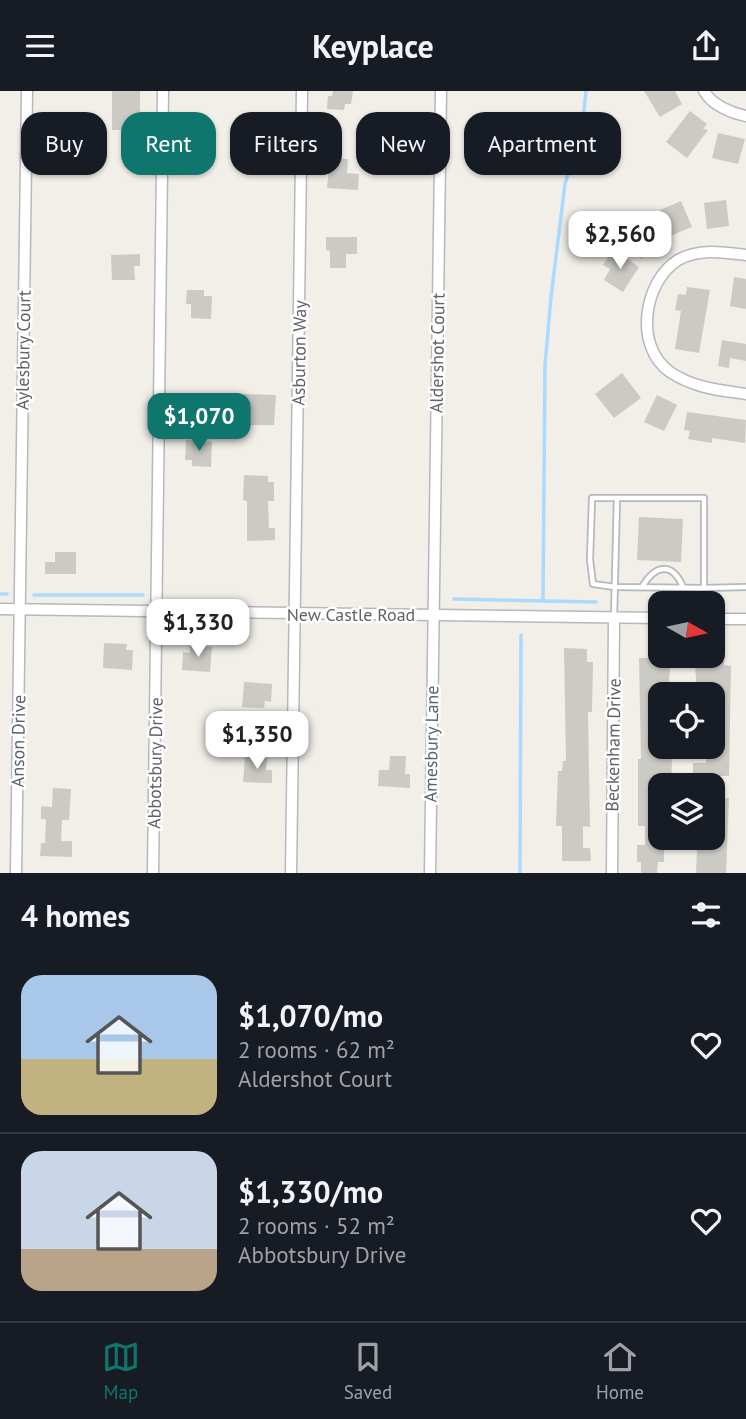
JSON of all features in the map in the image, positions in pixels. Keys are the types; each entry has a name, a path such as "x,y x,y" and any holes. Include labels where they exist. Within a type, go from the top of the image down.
{"street":[{"name":"Aylesbury Court","path":"20,610 27,91"},
{"path":"158,611 163,91"},
{"name":"Asburton Way","path":"296,614 302,91"},
{"name":"Aldershot Court","path":"433,615 441,91"},
{"path":"704,91 707,97 732,113 746,116"},
{"path":"746,255 705,251 677,261 660,279 647,306 646,327 652,349 667,370 693,386 746,394"},
{"name":"New Castle Road","path":"0,609 648,618"},
{"name":"Anson Drive","path":"16,873 20,610"},
{"name":"Abbotsbury Drive","path":"153,873 158,611"},
{"path":"291,873 296,614"},
{"name":"Amesbury Lane","path":"430,873 433,615"},
{"name":"Beckenham Drive","path":"612,873 614,618"},
{"path":"725,619 746,619"}],"lane":[{"path":"704,587 705,498 592,498 590,560 593,584 615,587 642,587 683,587 704,587 746,587"},
{"path":"614,618 617,498"},
{"path":"642,587 652,572 671,570 679,577 683,587"}],"building":[{"path":"112,91 140,91 140,112 121,112 121,130 112,130"},
{"path":"333,91 353,91 351,104 345,104 344,110 327,109 328,96 332,96"},
{"path":"644,91 675,91 682,104 660,117"},
{"path":"690,111 707,124 703,129 708,130 687,158 666,142"},
{"path":"718,133 745,139 738,164 712,158"},
{"path":"342,159 348,159 347,173 359,175 358,190 327,188 328,175 342,175"},
{"path":"726,200 729,226 707,229 704,203"},
{"path":"681,201 692,227 670,236 660,210"},
{"path":"645,219 662,244 641,259 623,235"},
{"path":"326,237 357,237 357,254 346,254 346,268 330,268 330,251 326,250"},
{"path":"613,249 639,267 623,292 604,280 610,269 603,265"},
{"path":"140,254 140,266 134,266 135,280 112,280 111,255"},
{"path":"734,277 746,279 746,309 730,306"},
{"path":"687,287 710,290 699,353 675,349 681,311 675,310 678,294 686,295"},
{"path":"187,290 204,290 204,296 212,296 211,319 191,318 191,304 186,304"},
{"path":"722,340 746,344 746,361 730,358 729,368 718,366"},
{"path":"622,373 641,398 614,418 595,394"},
{"path":"244,394 276,395 274,425 250,425 250,411 244,411"},
{"path":"657,395 677,405 664,431 644,422"},
{"path":"687,412 746,420 745,443 712,438 712,443 688,439 690,431 684,430"},
{"path":"186,440 212,442 211,467 192,466 192,460 185,460"},
{"path":"244,475 268,476 268,482 274,482 274,501 268,501 269,528 275,528 275,540 247,541 247,501 243,500"},
{"path":"639,517 683,519 681,562 637,560"},
{"path":"55,552 76,552 76,574 45,574 45,562 55,562"},
{"path":"104,643 127,644 126,650 133,650 132,670 103,668"},
{"path":"190,646 212,647 210,672 182,670 183,652 190,653"},
{"path":"564,648 587,649 587,662 593,662 592,712 588,712 590,827 583,826 583,848 590,848 591,861 562,861 562,826 556,826 558,771 562,771 563,761 566,761"},
{"path":"639,658 648,658 648,669 670,669 669,682 648,682 648,759 672,760 672,773 648,773 648,850 664,850 664,862 658,862 657,873 641,873 641,862 637,862 637,845 645,845 645,826 638,826 638,759 641,759"},
{"path":"725,665 731,666 729,776 725,776 725,773 693,773 693,763 706,763 706,759 725,759 725,682 696,682 695,669 724,669"},
{"path":"244,682 272,684 271,702 265,701 264,708 242,707"},
{"path":"245,756 267,758 266,770 272,770 272,783 243,782"},
{"path":"390,756 406,756 405,774 410,774 410,788 378,786 379,770 389,770"},
{"path":"53,788 71,789 69,820 62,820 61,841 72,841 72,857 40,856 41,843 45,843 46,819 41,819 41,806 52,807"},
{"path":"725,798 729,798 726,873 696,873 697,850 725,850"}],"waterway":[{"path":"543,600 545,365 565,184 583,119 586,91"},
{"path":"0,594 7,594"},
{"path":"34,595 143,595"},
{"path":"454,599 596,602"},
{"path":"520,873 521,635"}]}
